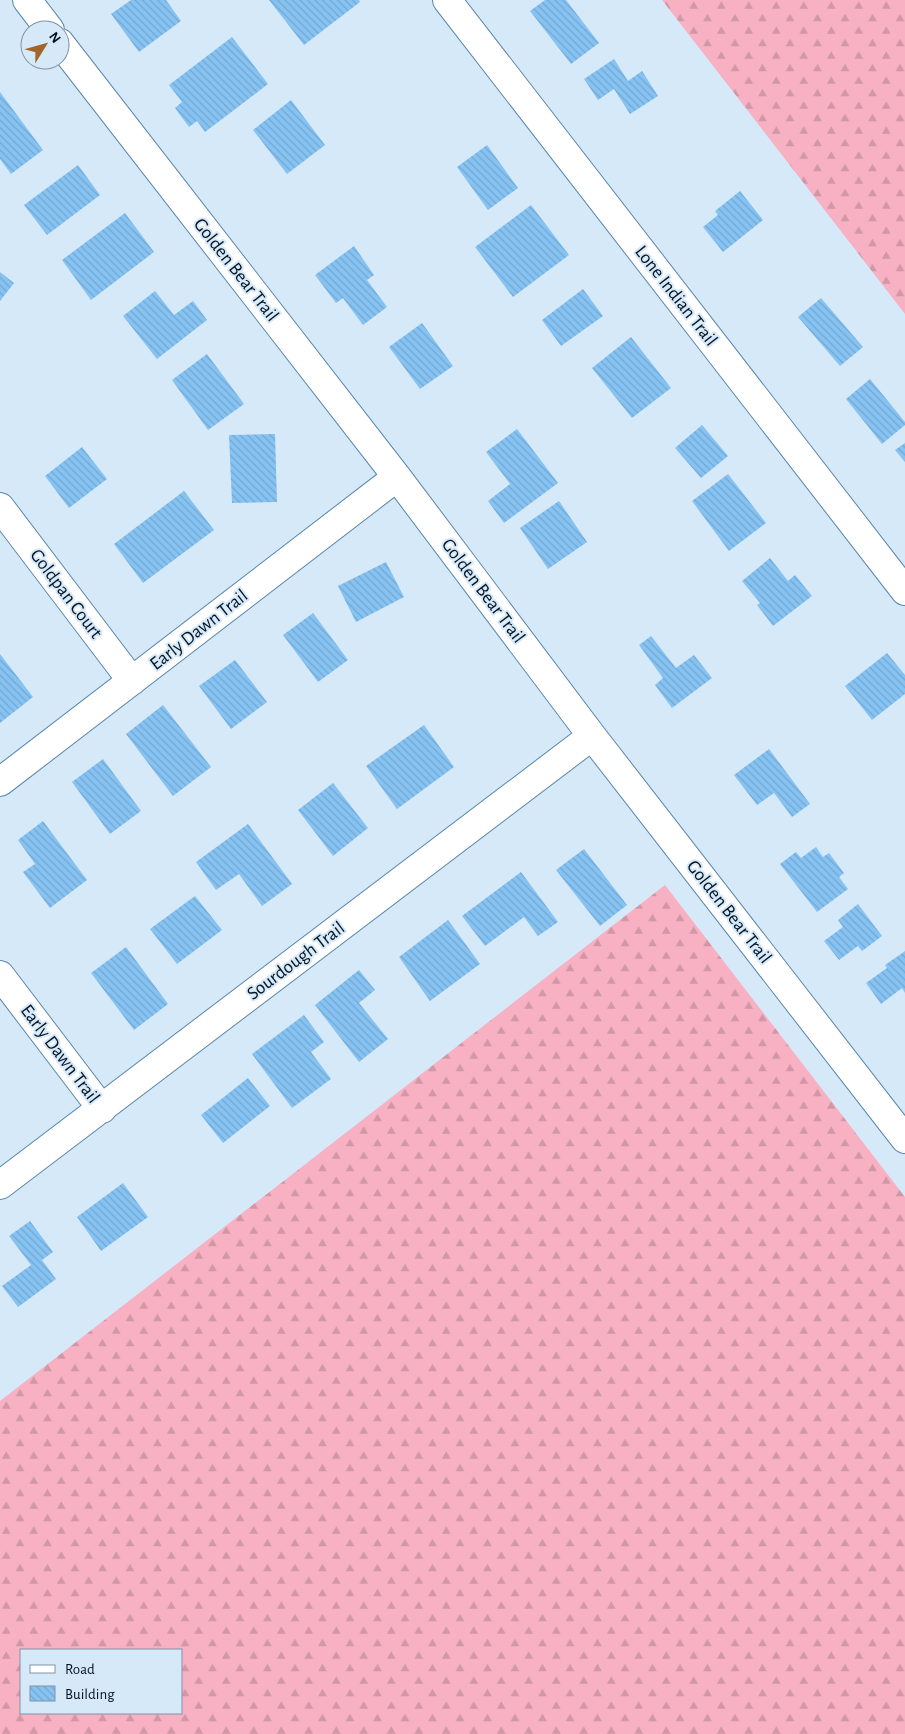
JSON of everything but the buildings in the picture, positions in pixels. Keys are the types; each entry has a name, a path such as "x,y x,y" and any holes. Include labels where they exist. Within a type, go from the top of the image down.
{"street":[{"path":"27,0 42,20"},
{"name":"Lone Indian Trail","path":"447,0 905,591"},
{"name":"Golden Bear Trail","path":"70,56 397,477 592,736 905,1139"},
{"name":"Early Dawn Trail","path":"0,782 397,477"},
{"name":"Goldpan Court","path":"0,507 132,681"},
{"name":"Sourdough Trail","path":"0,1186 592,736"},
{"name":"Early Dawn Trail","path":"0,975 102,1109"}],"green space":[{"path":"662,0 905,0 905,314"},
{"path":"665,885 905,1197 905,1734 0,1734 0,1401"}]}
